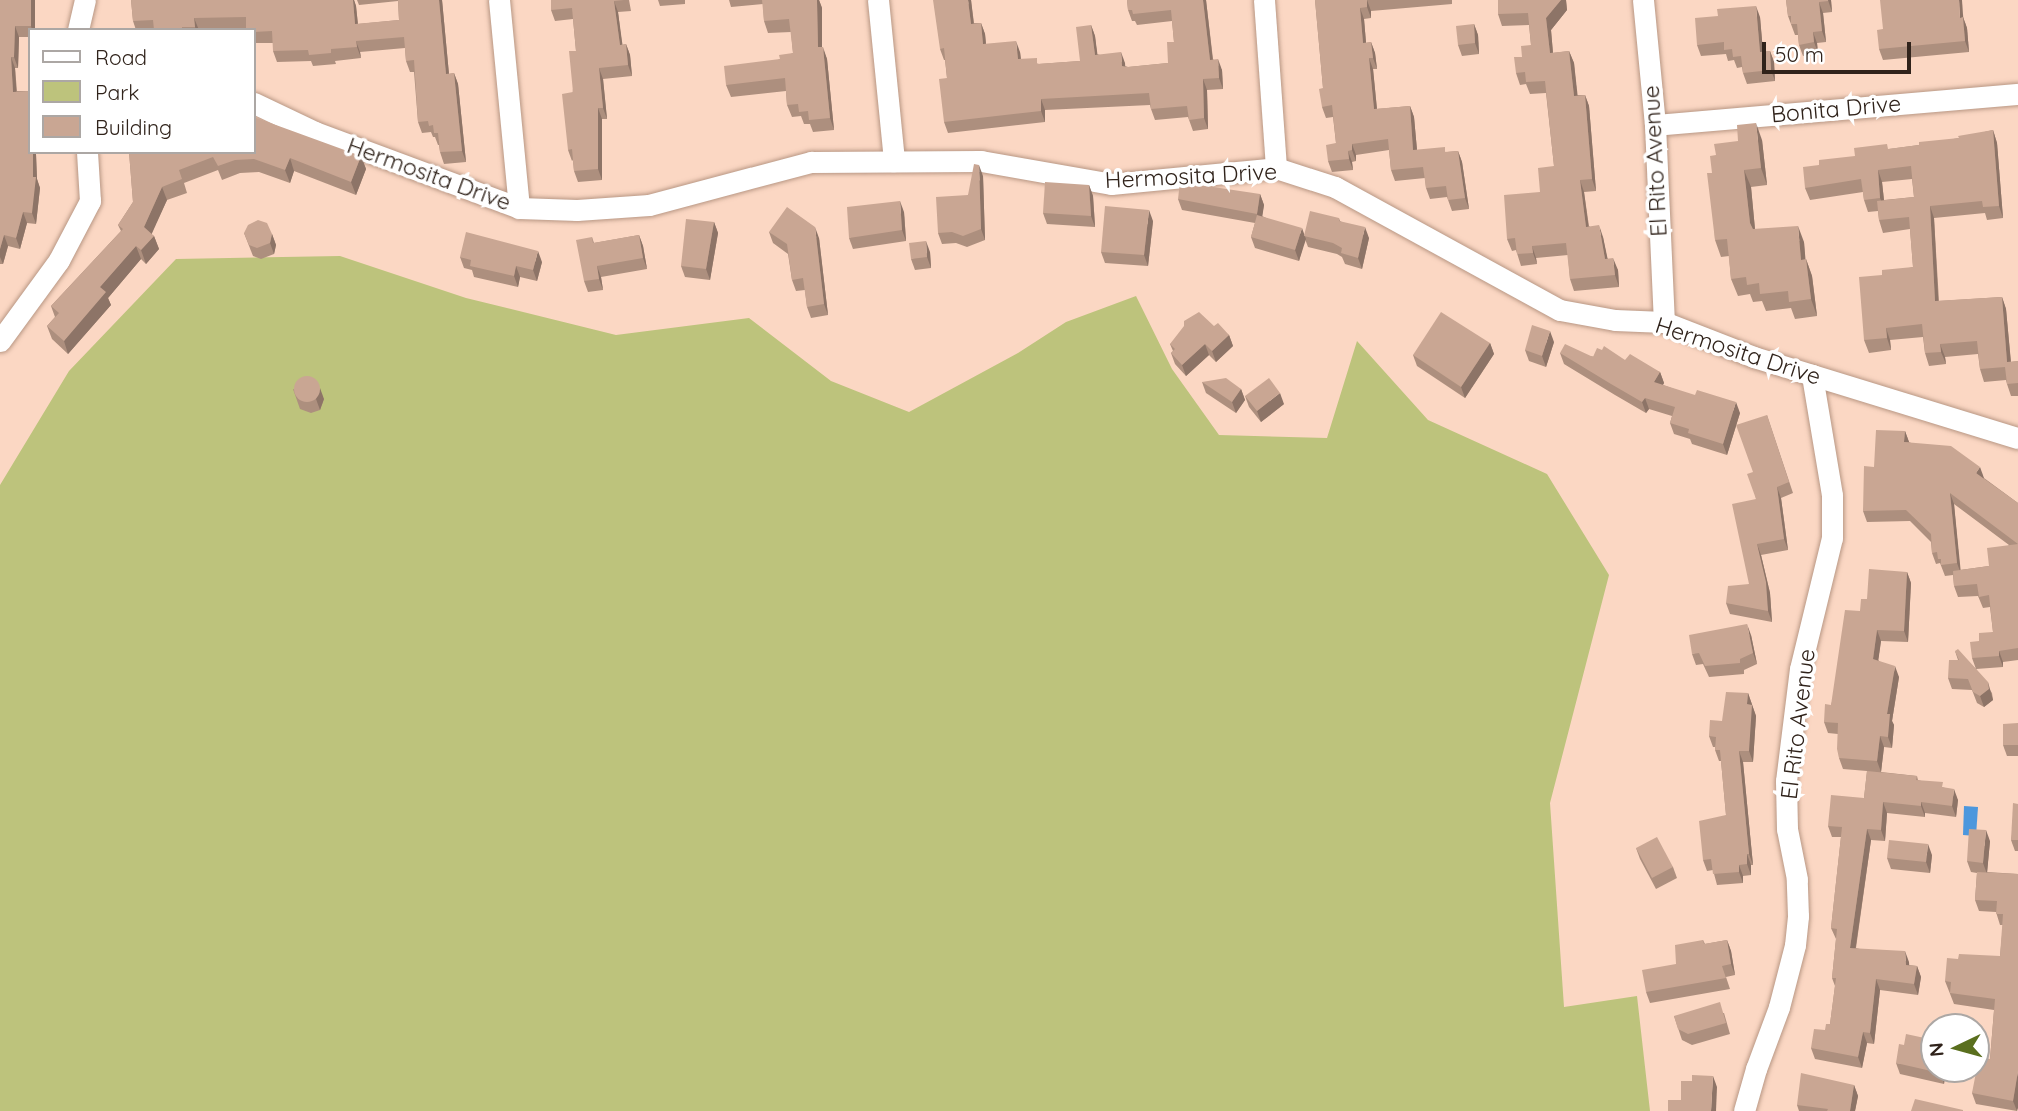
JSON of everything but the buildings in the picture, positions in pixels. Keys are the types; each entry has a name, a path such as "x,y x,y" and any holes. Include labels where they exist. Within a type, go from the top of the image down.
{"street":[{"path":"78,28 85,0"},
{"path":"499,0 519,208"},
{"path":"878,0 894,161"},
{"path":"1264,0 1276,167"},
{"name":"El Rito Avenue","path":"1643,0 1655,125 1664,322"},
{"name":"Bonita Drive","path":"1655,125 2018,94"},
{"name":"Hermosita Drive","path":"256,104 315,132 519,208 576,210 649,205 811,162 981,161 1111,184 1276,167 1335,187 1560,310 1615,320 1664,322 1754,357 2018,438"},
{"path":"0,341 59,260 90,201 87,154"},
{"name":"El Rito Avenue","path":"1744,1111 1779,1007 1796,945 1797,879 1787,829 1786,781 1800,669 1832,538 1832,495 1812,375"}],"green space":[{"path":"340,256 466,298 616,335 749,318 831,381 909,412 1018,353 1066,322 1136,296 1172,369 1219,435 1327,438 1357,341 1428,420 1547,474 1609,575 1550,803 1564,1007 1637,996 1650,1111 0,1111 0,485 69,371 176,259"}],"water":[{"path":"1964,806 1978,807 1976,836 1963,835"}]}
